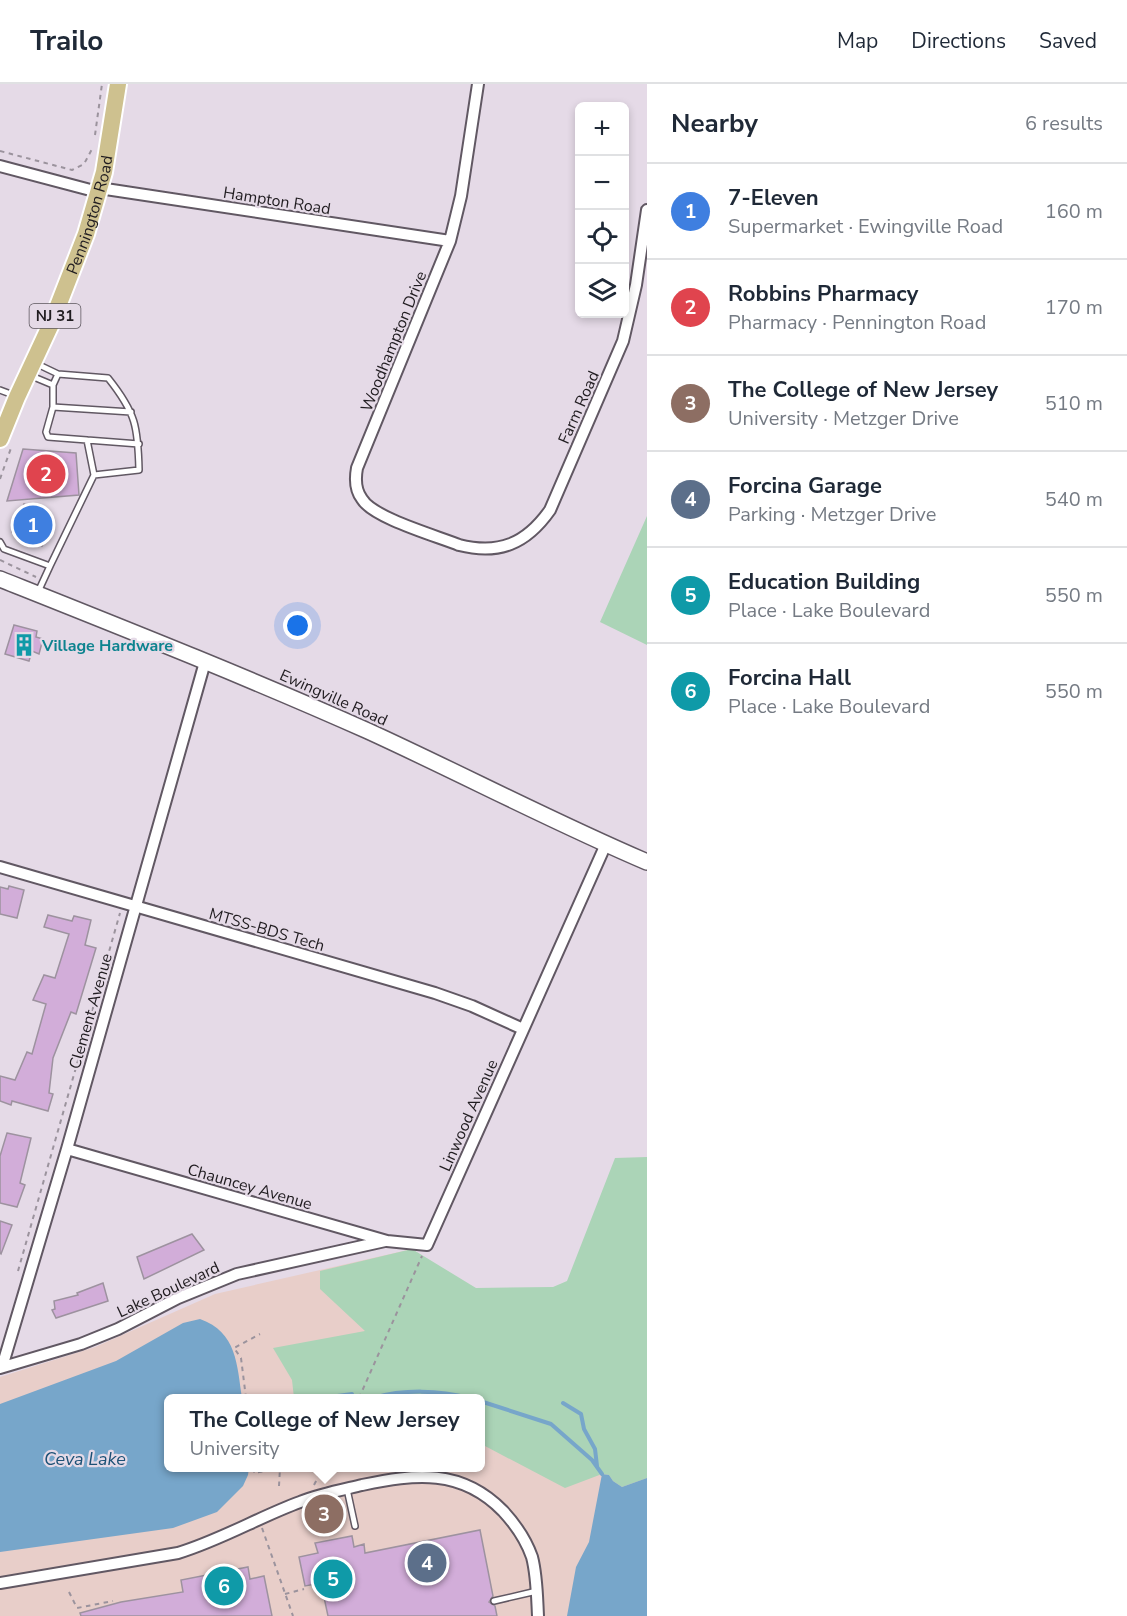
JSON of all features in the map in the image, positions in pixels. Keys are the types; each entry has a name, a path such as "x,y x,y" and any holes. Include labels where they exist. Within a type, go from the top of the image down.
{"main road":[{"name":"Pennington Road","path":"0,439 70,279 99,190 117,84"},
{"name":"Ewingville Road","path":"0,579 266,687 369,732 647,862"}],"street":[{"path":"472,84 477,84"},
{"name":"Woodhampton Drive","path":"459,545 375,512 361,498 355,478 357,468 450,242 461,196 477,84"},
{"name":"Hampton Road","path":"0,166 99,190 450,242"},
{"name":"Farm Road","path":"459,545 488,550 503,547 518,542 530,534 545,517 613,368 641,286 647,210"},
{"name":"Clement Avenue","path":"1,1368 67,1149 205,662"},
{"name":"Linwood Avenue","path":"427,1245 606,844"},
{"name":"MTSS-BDS Tech","path":"0,867 435,993 472,1006 523,1029"},
{"name":"Chauncey Avenue","path":"67,1149 387,1241 427,1245"},
{"name":"Lake Boulevard","path":"1,1368 81,1344 109,1333 207,1285 237,1274 387,1241"},
{"path":"0,1583 178,1553 201,1546 259,1520 311,1493 423,1475 469,1486 496,1504 518,1529 532,1557 538,1616"}],"lane":[{"path":"30,368 58,374 108,378 122,395 136,422 140,470 94,475"},
{"path":"30,368 53,385"},
{"path":"58,374 53,385 53,407 46,432 48,437 139,444"},
{"path":"0,390 17,397"},
{"path":"53,407 131,412"},
{"path":"37,593 94,475 87,440"},
{"path":"0,542 4,549 50,566"},
{"path":"347,1488 355,1526"},
{"path":"494,1601 537,1591"}],"path":[{"path":"94,139 102,84"},
{"path":"0,152 72,170 84,164 92,150"},
{"path":"15,1280 123,903"},
{"path":"361,1394 427,1245"},
{"path":"246,1394 241,1358 234,1348 260,1334"},
{"path":"279,1486 280,1472"},
{"path":"311,1493 321,1472"},
{"path":"259,1520 293,1616"},
{"path":"285,1594 304,1589"},
{"path":"69,1592 77,1608 113,1601"}],"shaded area":[{"path":"412,1249 647,1412 647,1616 0,1616 0,1377 95,1347 215,1294"}],"green space":[{"path":"647,516 647,645 600,622"},
{"path":"647,1157 647,1478 622,1487 609,1475 602,1474 565,1488 485,1446 485,1394 294,1394 292,1380 273,1348 365,1331 320,1289 320,1271 412,1249 476,1288 553,1287 567,1281 615,1158"}],"water":[{"name":"Ceva Lake","path":"200,1319 221,1332 233,1351 241,1394 164,1394 164,1472 248,1472 243,1486 217,1512 173,1528 0,1552 0,1404 116,1361 183,1323"},
{"path":"602,1474 609,1475 622,1487 647,1478 647,1616 567,1616 576,1567 589,1542"}],"building":[{"path":"23,449 76,453 79,495 7,501"},
{"path":"24,504 53,518 42,546 12,532"},
{"name":"Village Hardware","path":"14,625 37,631 36,637 43,639 39,654 32,651 29,661 5,654"},
{"path":"9,886 24,890 17,918 0,914 0,887 8,889"},
{"path":"48,915 72,921 74,916 91,920 85,945 96,948 76,1014 71,1012 53,1058 49,1093 53,1094 48,1111 12,1101 11,1105 0,1101 0,1076 15,1080 27,1052 32,1054 46,1004 33,1000 44,975 55,978 69,934 44,927"},
{"path":"7,1133 31,1138 20,1183 25,1185 17,1207 0,1203 0,1156"},
{"path":"0,1221 12,1225 1,1254 0,1253"},
{"path":"192,1234 204,1250 144,1279 137,1257"},
{"path":"103,1283 108,1301 56,1318 52,1310 55,1309 54,1301 78,1295 77,1293"},
{"path":"480,1530 493,1596 489,1602 495,1606 497,1616 328,1616 321,1583 305,1586 299,1557 318,1553 315,1543 352,1536 354,1547 364,1544 365,1553"},
{"path":"248,1567 250,1579 264,1576 272,1616 81,1616 80,1613 121,1602 183,1592 181,1580"}],"waterway":[{"path":"391,1394 422,1392 451,1394"},
{"path":"485,1403 551,1424 592,1460 602,1474"},
{"path":"563,1403 581,1414 584,1429 595,1449 597,1466"}],"place":[{"name":"Robbins Pharmacy","path":"46,474"},
{"name":"7-Eleven","path":"33,525"},
{"name":"Village Hardware","path":"24,645"},
{"name":"The College of New Jersey","path":"324,1514"},
{"name":"Forcina Garage","path":"427,1563"},
{"name":"Education Building","path":"333,1579"},
{"name":"Forcina Hall","path":"224,1586"}]}
